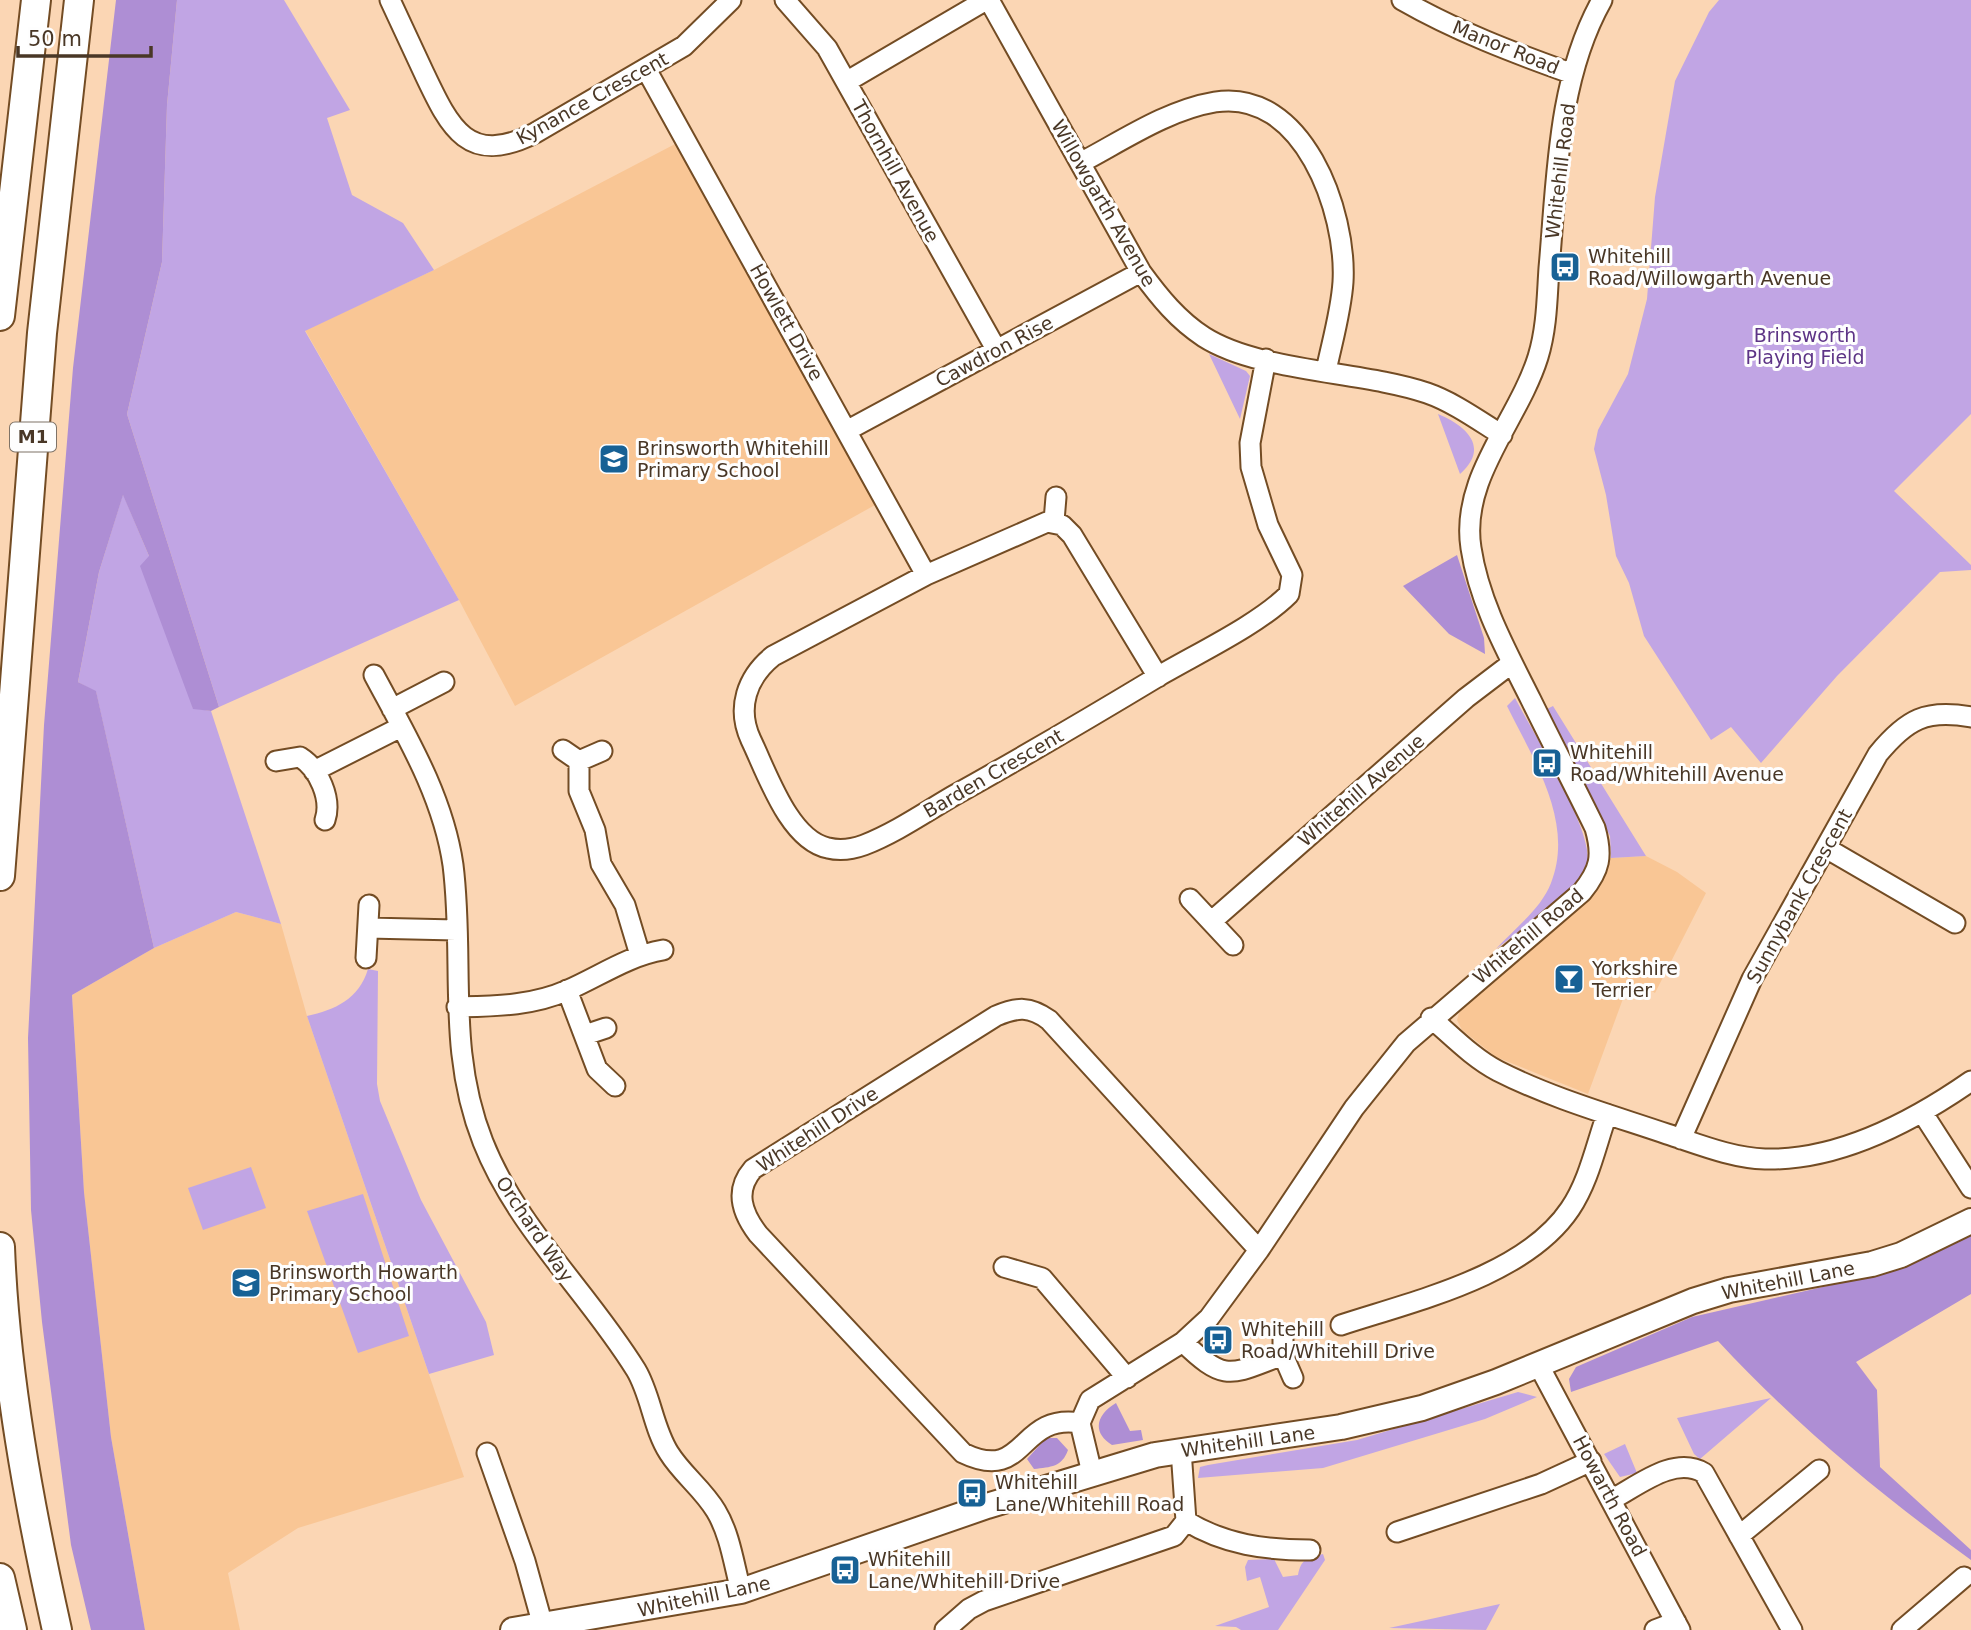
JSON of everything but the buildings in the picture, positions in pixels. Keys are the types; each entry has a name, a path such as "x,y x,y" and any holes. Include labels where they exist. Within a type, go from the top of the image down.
{"highway":[{"path":"0,316 36,0"},
{"name":"M1","path":"0,876 42,333 79,0"},
{"path":"0,1247 15,1399 41,1558 57,1630"},
{"path":"0,1578 12,1630"}],"main road":[{"name":"Whitehill Lane","path":"513,1630 741,1591 1092,1473 1181,1450 1341,1427 1390,1417 1451,1398 1693,1301 1729,1290 1871,1264 1909,1251 1971,1221"}],"street":[{"name":"Kynance Crescent","path":"390,0 446,120 461,135 483,144 510,144 522,140 646,69 693,39 731,0"},
{"name":"Thornhill Avenue","path":"785,0 814,31 846,82 996,349"},
{"path":"846,82 988,0"},
{"name":"Willowgarth Avenue","path":"988,0 1141,272 1171,311 1198,332 1229,349 1429,393 1502,435"},
{"name":"Manor Road","path":"1402,0 1433,18 1507,50 1573,74"},
{"name":"Whitehill Road","path":"1080,1423 1090,1400 1183,1342 1216,1309 1377,1077 1432,1018 1582,892 1599,869 1601,857 1595,828 1512,663 1485,600 1471,550 1469,526 1472,501 1480,478 1539,354 1546,316 1560,151 1573,74 1602,0"},
{"name":"Howlett Drive","path":"646,69 926,575"},
{"path":"1080,163 1174,114 1217,102 1253,105 1283,121 1315,162 1331,205 1342,250 1343,283 1326,371"},
{"name":"Cawdron Rise","path":"848,430 1141,272"},
{"name":"Barden Crescent","path":"1054,521 1033,526 926,575 773,656 760,666 750,682 744,700 749,736 802,836 815,845 847,849 878,838 1158,677 1268,611 1289,594 1292,575 1268,525 1251,467 1250,443 1266,359"},
{"path":"1056,497 1054,521 1072,536 1158,677"},
{"name":"Whitehill Avenue","path":"1212,921 1466,698 1512,663"},
{"name":"Orchard Way","path":"374,675 426,776 447,834 456,893 458,1043 471,1109 497,1175 515,1206 636,1370 668,1452 716,1510 741,1591"},
{"path":"392,709 444,682"},
{"name":"Sunnybank Crescent","path":"1681,1139 1742,999 1878,754 1905,726 1938,713 1971,716"},
{"path":"314,771 401,727"},
{"path":"603,751 571,755 579,791 595,830 601,864 625,905 640,955"},
{"path":"276,761 300,757 314,771 327,798 326,820"},
{"path":"1826,848 1955,923"},
{"path":"1189,899 1233,945"},
{"path":"366,958 369,905"},
{"path":"368,928 456,930"},
{"path":"457,1007 521,1005 568,990 640,955 663,950"},
{"path":"568,990 597,1069 615,1086"},
{"name":"Whitehill Drive","path":"1080,1423 1056,1422 1045,1425 1035,1431 1015,1454 1002,1461 978,1461 963,1453 746,1219 742,1205 745,1179 753,1170 996,1016 1013,1009 1027,1009 1049,1020 1259,1250"},
{"path":"1432,1018 1496,1070 1607,1114 1749,1158 1792,1157 1859,1141 1922,1112 1971,1082"},
{"path":"584,1035 606,1028"},
{"path":"1922,1112 1971,1188"},
{"path":"1341,1325 1485,1274 1548,1235 1572,1206 1581,1189 1607,1114"},
{"path":"1004,1267 1042,1278 1127,1378"},
{"path":"1183,1342 1215,1370 1226,1373 1283,1347 1293,1378"},
{"name":"Howarth Road","path":"1538,1364 1678,1626"},
{"path":"1080,1423 1092,1473"},
{"path":"945,1630 969,1609 985,1601 1174,1536 1186,1521 1181,1450"},
{"path":"487,1453 525,1561 542,1626"},
{"path":"1397,1532 1541,1484 1591,1461"},
{"path":"1611,1500 1672,1468 1695,1468 1711,1481 1792,1630"},
{"path":"1739,1536 1819,1470"},
{"path":"1186,1521 1220,1537 1259,1548 1310,1550"},
{"path":"1910,1627 1964,1577"},
{"path":"1655,1630 1678,1626"}],"shaded area":[{"path":"116,0 177,0 167,105 162,262 127,414 219,707 211,711 193,709 140,566 149,556 123,495 99,572 78,682 96,691 154,948 72,995 84,1192 111,1437 145,1630 91,1630 71,1545 42,1322 31,1210 28,1038 44,725 73,368"},
{"name":"Brinsworth Whitehill Primary School","path":"677,143 875,505 515,706 459,600 305,330 434,270"},
{"path":"1457,555 1484,638 1485,654 1449,634 1403,586"},
{"path":"1646,856 1677,872 1706,893 1655,993 1640,984 1638,992 1624,996 1588,1094 1496,1057 1462,1030 1457,1020 1461,1007 1589,897 1611,858"},
{"name":"Brinsworth Howarth Primary School","path":"236,912 281,924 307,1016 464,1477 298,1528 228,1573 240,1630 145,1630 111,1437 84,1192 72,995 154,948"},
{"path":"1971,1232 1971,1294 1856,1362 1877,1390 1880,1467 1971,1550 1971,1560 1903,1510 1839,1457 1777,1401 1718,1341 1571,1392 1569,1379 1576,1367 1692,1317 1862,1278"},
{"path":"1116,1403 1130,1431 1141,1430 1143,1440 1112,1445 1105,1440 1099,1423 1104,1412"},
{"path":"1046,1438 1057,1438 1068,1450 1066,1456 1051,1467 1034,1469 1027,1459"}],"green space":[{"path":"177,0 284,0 350,110 327,118 352,195 403,223 434,270 305,331 459,600 219,707 127,414 162,262 167,105"},
{"name":"Brinsworth Playing Field","path":"1719,0 1971,0 1971,414 1894,491 1971,565 1971,570 1940,572 1837,676 1761,763 1731,727 1711,740 1644,636 1629,583 1616,556 1606,495 1594,449 1598,430 1628,374 1647,299 1655,197 1675,81 1709,12"},
{"path":"1209,354 1246,371 1250,376 1240,419"},
{"path":"1438,414 1465,431 1474,446 1469,464 1460,474"},
{"path":"123,494 149,556 193,708 211,711 281,924 236,912 154,948 96,692 78,682 99,572"},
{"path":"1515,698 1547,756 1582,830 1587,850 1587,865 1582,875 1561,898 1496,949 1541,901 1551,883 1557,860 1558,837 1548,792 1507,706"},
{"path":"1553,706 1646,856 1611,858 1610,836 1547,709"},
{"path":"368,969 378,971 377,1084 380,1101 421,1200 486,1322 494,1355 429,1374 307,1016 345,1001 359,988"},
{"path":"251,1167 266,1208 203,1230 188,1188"},
{"path":"363,1194 409,1336 358,1353 307,1211"},
{"path":"1518,1392 1537,1397 1485,1419 1323,1468 1198,1478 1200,1467 1357,1440"},
{"path":"1771,1398 1700,1459 1694,1454 1677,1418"},
{"path":"1625,1444 1637,1473 1620,1477 1604,1454"},
{"path":"1323,1554 1325,1560 1278,1630 1241,1630 1236,1627 1215,1626 1269,1607 1260,1577 1247,1581 1245,1567 1248,1560 1274,1559 1283,1577 1298,1575 1306,1560"},
{"path":"1500,1604 1486,1630 1389,1628"}],"place":[{"name":"Whitehill Road/Willowgarth Avenue","path":"1565,267"},
{"name":"Brinsworth Whitehill Primary School","path":"614,459"},
{"name":"Whitehill Road/Whitehill Avenue","path":"1547,763"},
{"name":"Yorkshire Terrier","path":"1569,979"},
{"name":"Brinsworth Howarth Primary School","path":"246,1283"},
{"name":"Whitehill Road/Whitehill Drive","path":"1218,1340"},
{"name":"Whitehill Lane/Whitehill Road","path":"972,1493"},
{"name":"Whitehill Lane/Whitehill Drive","path":"845,1570"}]}
